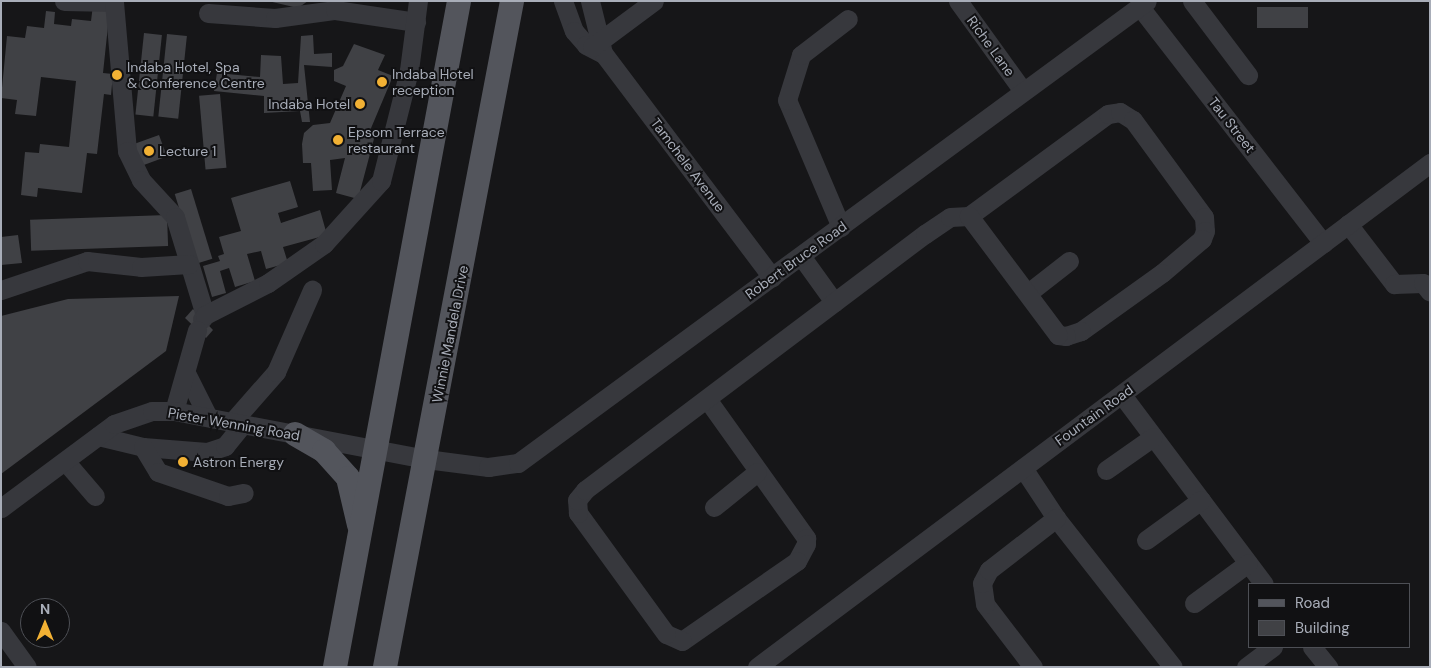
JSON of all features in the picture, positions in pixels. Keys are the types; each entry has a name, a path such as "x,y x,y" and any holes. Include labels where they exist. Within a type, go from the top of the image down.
{"main road":[{"path":"335,667 459,1"},
{"name":"Winnie Mandela Drive","path":"385,667 512,1"},
{"path":"295,434 324,451 348,478 361,531"}],"street":[{"path":"64,1 114,2 127,151 141,180 175,217 189,264 201,321 174,411"},
{"path":"201,321 268,283 324,244 380,181 391,150 416,22 418,1"},
{"name":"Tamchele Avenue","path":"564,1 574,31 598,48 772,277"},
{"path":"590,1 598,48"},
{"path":"598,48 654,1"},
{"name":"Riche Lane","path":"958,1 1023,91"},
{"path":"1192,1 1248,75"},
{"name":"Robert Bruce Road","path":"376,451 426,460 488,467 518,463 1144,4"},
{"name":"Tau Street","path":"1144,4 1323,243"},
{"path":"208,13 275,18 335,10 416,22"},
{"path":"841,228 787,100 801,55 848,19"},
{"path":"707,399 757,472 806,538 802,556 689,640 676,640 666,634 578,514 577,500 707,399 834,302 950,217 969,216 1100,119 1120,112 1133,120 1204,217 1202,239 1074,335 1058,335 969,216"},
{"name":"Fountain Road","path":"757,667 1430,163"},
{"path":"1348,224 1394,284 1423,283 1430,292"},
{"path":"801,256 834,302"},
{"path":"1028,293 1069,261"},
{"path":"1,290 87,262 141,266 189,264"},
{"path":"98,436 143,447 214,451 225,446 237,423 276,372 312,290"},
{"path":"186,373 208,417"},
{"path":"1122,395 1263,583"},
{"name":"Pieter Wenning Road","path":"1,508 98,436 131,415 174,411 376,451"},
{"path":"1106,470 1153,436"},
{"path":"143,447 162,474 228,496 244,493"},
{"path":"65,461 95,496"},
{"path":"1023,468 1056,518 1173,667"},
{"path":"714,507 757,472"},
{"path":"1146,540 1201,500"},
{"path":"1033,667 985,604 982,583 989,570 1056,518"},
{"path":"1194,602 1248,563"},
{"path":"1,631 27,667"},
{"path":"1246,667 1272,648"},
{"path":"1313,648 1328,667"}],"building":[{"path":"268,1 308,1 298,8"},
{"path":"93,5 110,7 103,73 113,74 111,95 104,94 97,154 87,153 82,193 38,188 37,197 21,195 25,152 39,153 40,144 69,147 76,81 41,77 36,116 15,114 17,100 1,98 7,36 25,38 27,26 44,28 46,11 55,12 54,24 71,26 72,19 91,21"},
{"path":"1257,7 1308,7 1308,28 1257,28"},
{"path":"144,33 162,35 153,116 135,115"},
{"path":"167,34 187,36 178,119 158,117"},
{"path":"313,35 314,54 332,53 332,67 304,65 310,122 302,122 300,111 264,113 264,96 214,91 217,73 260,77 261,55 281,56 283,84 298,83 301,36"},
{"name":"Indaba Hotel","path":"354,44 385,55 378,70 393,76 369,133 375,135 358,199 336,193 345,158 330,160 332,190 313,191 311,163 303,163 302,144 304,133 313,125 330,123 346,86 334,81 334,70 343,66"},
{"path":"220,94 226,168 206,170 199,96"},
{"name":"Lecture 1","path":"159,135 167,157 138,167 130,146"},
{"path":"290,181 298,207 278,213 281,223 320,210 327,235 283,247 288,263 266,269 261,251 247,254 255,281 235,287 229,268 220,271 226,293 212,297 203,266 220,261 218,256 224,254 219,237 241,231 231,198"},
{"path":"191,189 212,259 196,264 175,194"},
{"path":"167,215 168,246 31,251 30,220"},
{"path":"18,235 22,263 1,265 1,237"},
{"path":"179,296 166,351 1,474 1,316 68,299"},
{"path":"193,309 213,330 206,338 185,318"}],"place":[{"name":"Indaba Hotel, Spa & Conference Centre","path":"117,75"},
{"name":"Indaba Hotel reception","path":"382,82"},
{"name":"Indaba Hotel","path":"360,104"},
{"name":"Epsom Terrace restaurant","path":"338,140"},
{"name":"Lecture 1","path":"149,151"},
{"name":"Astron Energy","path":"183,462"}]}
